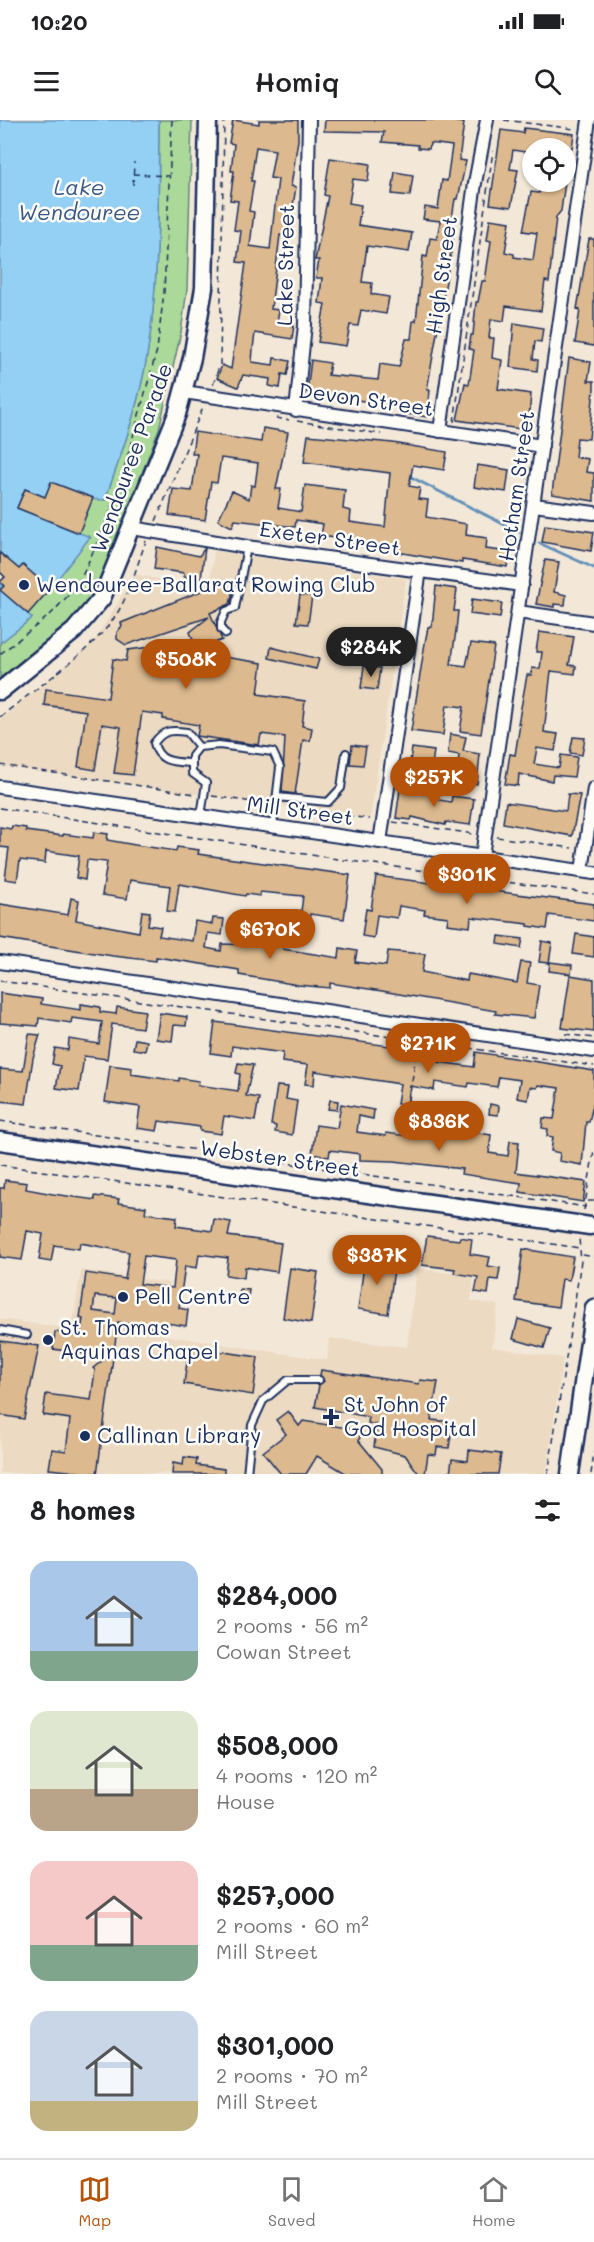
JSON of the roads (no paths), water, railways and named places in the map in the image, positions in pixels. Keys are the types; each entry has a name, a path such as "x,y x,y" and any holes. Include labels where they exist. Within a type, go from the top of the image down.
{"street":[{"name":"Wendouree Parade","path":"0,691 68,636 91,614 102,598 132,528 184,392 198,328 204,280 208,120"},
{"name":"Lake Street","path":"296,410 305,325 309,120"},
{"name":"High Street","path":"440,431 475,183 487,122"},
{"name":"Hotham Street","path":"482,856 589,125"},
{"name":"Devon Street","path":"184,392 542,446"},
{"path":"534,505 594,513"},
{"name":"Exeter Street","path":"132,528 247,547 522,585"},
{"path":"380,842 420,570"},
{"path":"518,612 594,623"},
{"name":"Mill Street","path":"0,787 588,872"},
{"path":"588,872 594,788"},
{"path":"0,962 594,1051"},
{"name":"Webster Street","path":"0,1141 592,1229"},
{"path":"570,1474 594,1308"}],"lane":[{"path":"226,634 221,629 220,622 226,611 235,608 247,547"},
{"path":"190,763 163,759 156,754 154,743 160,734 171,730 187,732 199,747"},
{"path":"199,747 219,746 273,752 280,767 273,826"},
{"path":"199,747 190,763 192,773 206,783 201,816"},
{"path":"277,797 328,802 341,788 346,753"},
{"path":"0,1330 27,1335"},
{"path":"247,1474 252,1425 263,1401 288,1380 298,1378 319,1380"}],"water":[{"name":"Lake Wendouree","path":"0,120 159,120 156,279 149,342 136,405 105,500 45,497 25,489 17,507 90,537 50,589 23,565 19,569 0,553"},
{"path":"0,583 4,586 1,590 32,618 0,643"}],"waterway":[{"path":"409,476 519,532"},
{"path":"539,543 594,568"}],"place":[{"name":"Wendouree-Ballarat Rowing Club","path":"24,585"},
{"name":"Pell Centre","path":"123,1297"},
{"name":"St. Thomas Aquinas Chapel","path":"48,1340"},
{"name":"St John of God Hospital","path":"331,1417"},
{"name":"Callinan Library","path":"85,1436"}]}
